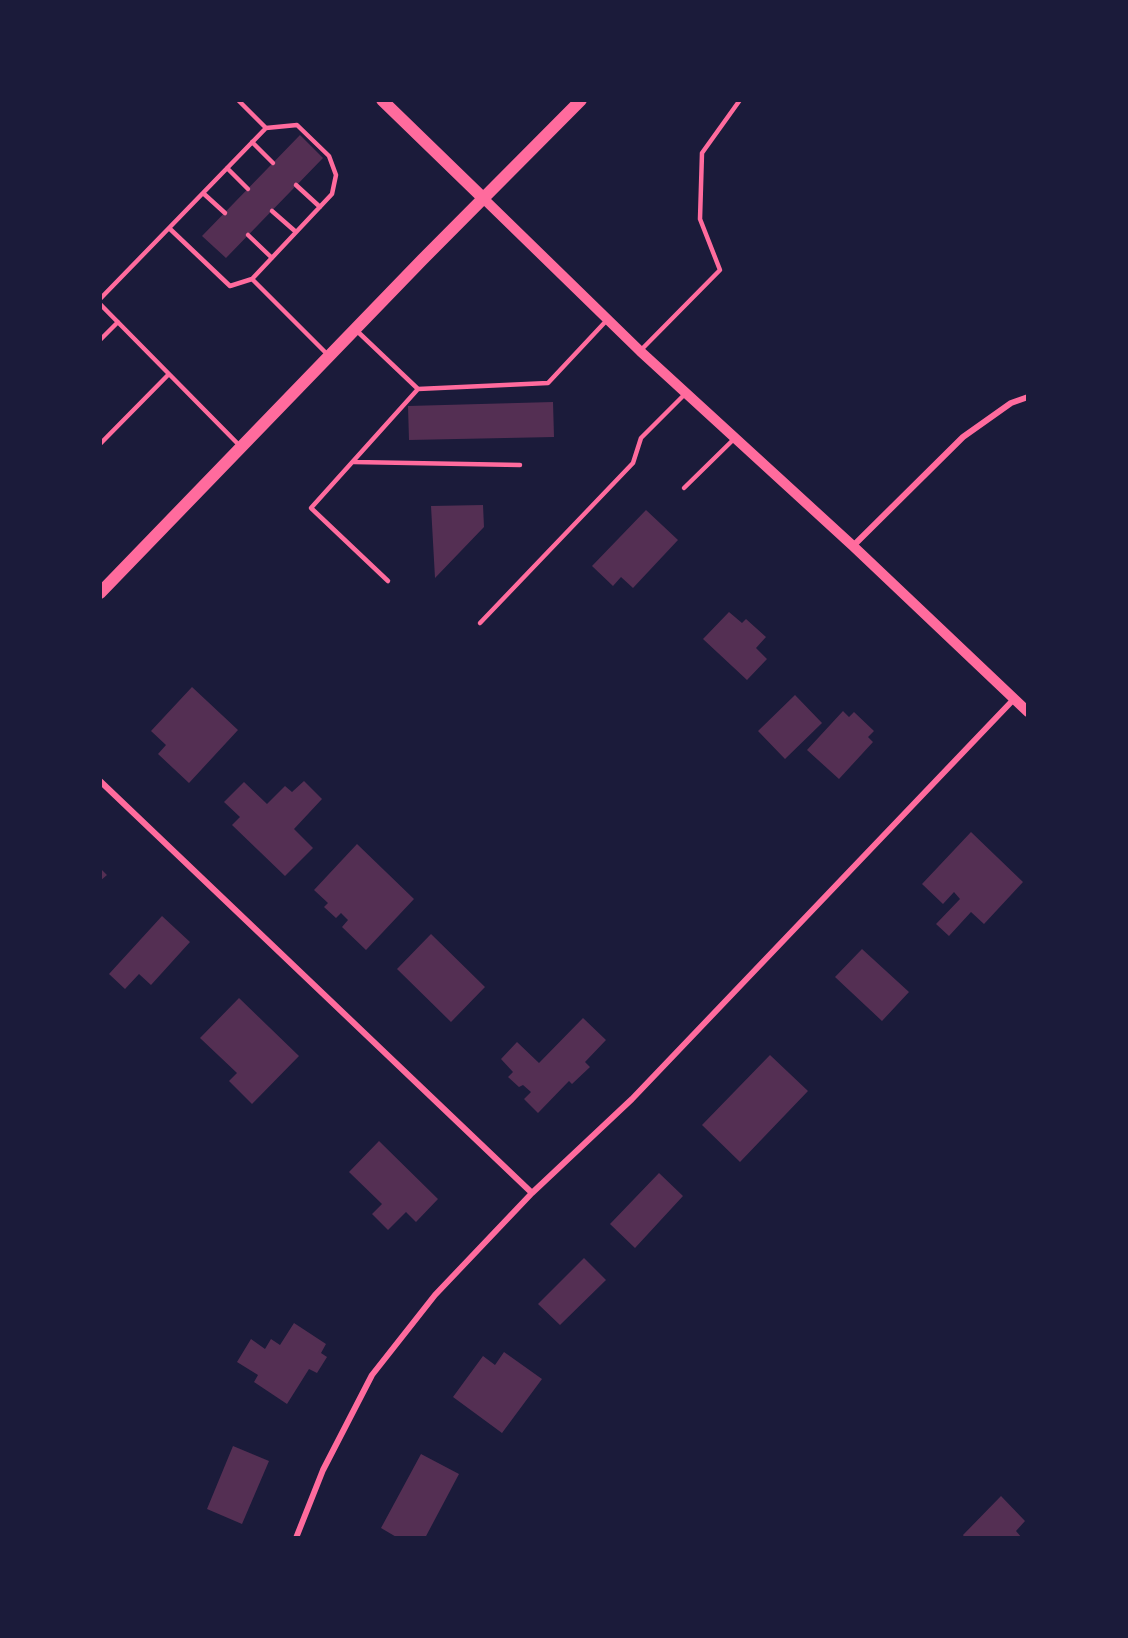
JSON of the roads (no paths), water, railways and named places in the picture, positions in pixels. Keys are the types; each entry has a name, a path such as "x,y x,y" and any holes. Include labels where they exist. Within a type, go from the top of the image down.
{"main road":[{"path":"382,100 484,199"},
{"path":"100,593 355,329 581,100"}],"street":[{"path":"484,199 607,320 853,546 1028,712"},
{"path":"853,546 963,437 1011,402 1028,397"},
{"path":"296,1538 323,1470 372,1375 435,1294 532,1193 632,1100 1014,699"},
{"path":"100,781 532,1193"}],"lane":[{"path":"238,100 266,128"},
{"path":"640,351 720,270 700,219 702,153 740,100"},
{"path":"100,299 266,128 297,125 329,156 336,175 332,194 252,279 230,286 169,228"},
{"path":"252,142 273,163"},
{"path":"227,168 248,189"},
{"path":"296,185 320,207"},
{"path":"203,193 225,213"},
{"path":"272,211 296,232"},
{"path":"248,235 272,258"},
{"path":"252,279 329,356"},
{"path":"100,304 241,447"},
{"path":"388,581 311,508 418,389 548,383 607,320"},
{"path":"100,340 118,322"},
{"path":"355,329 418,389"},
{"path":"100,444 169,374"},
{"path":"480,624 633,463 641,438 686,393"},
{"path":"684,488 735,438"},
{"path":"354,462 520,465"}]}
